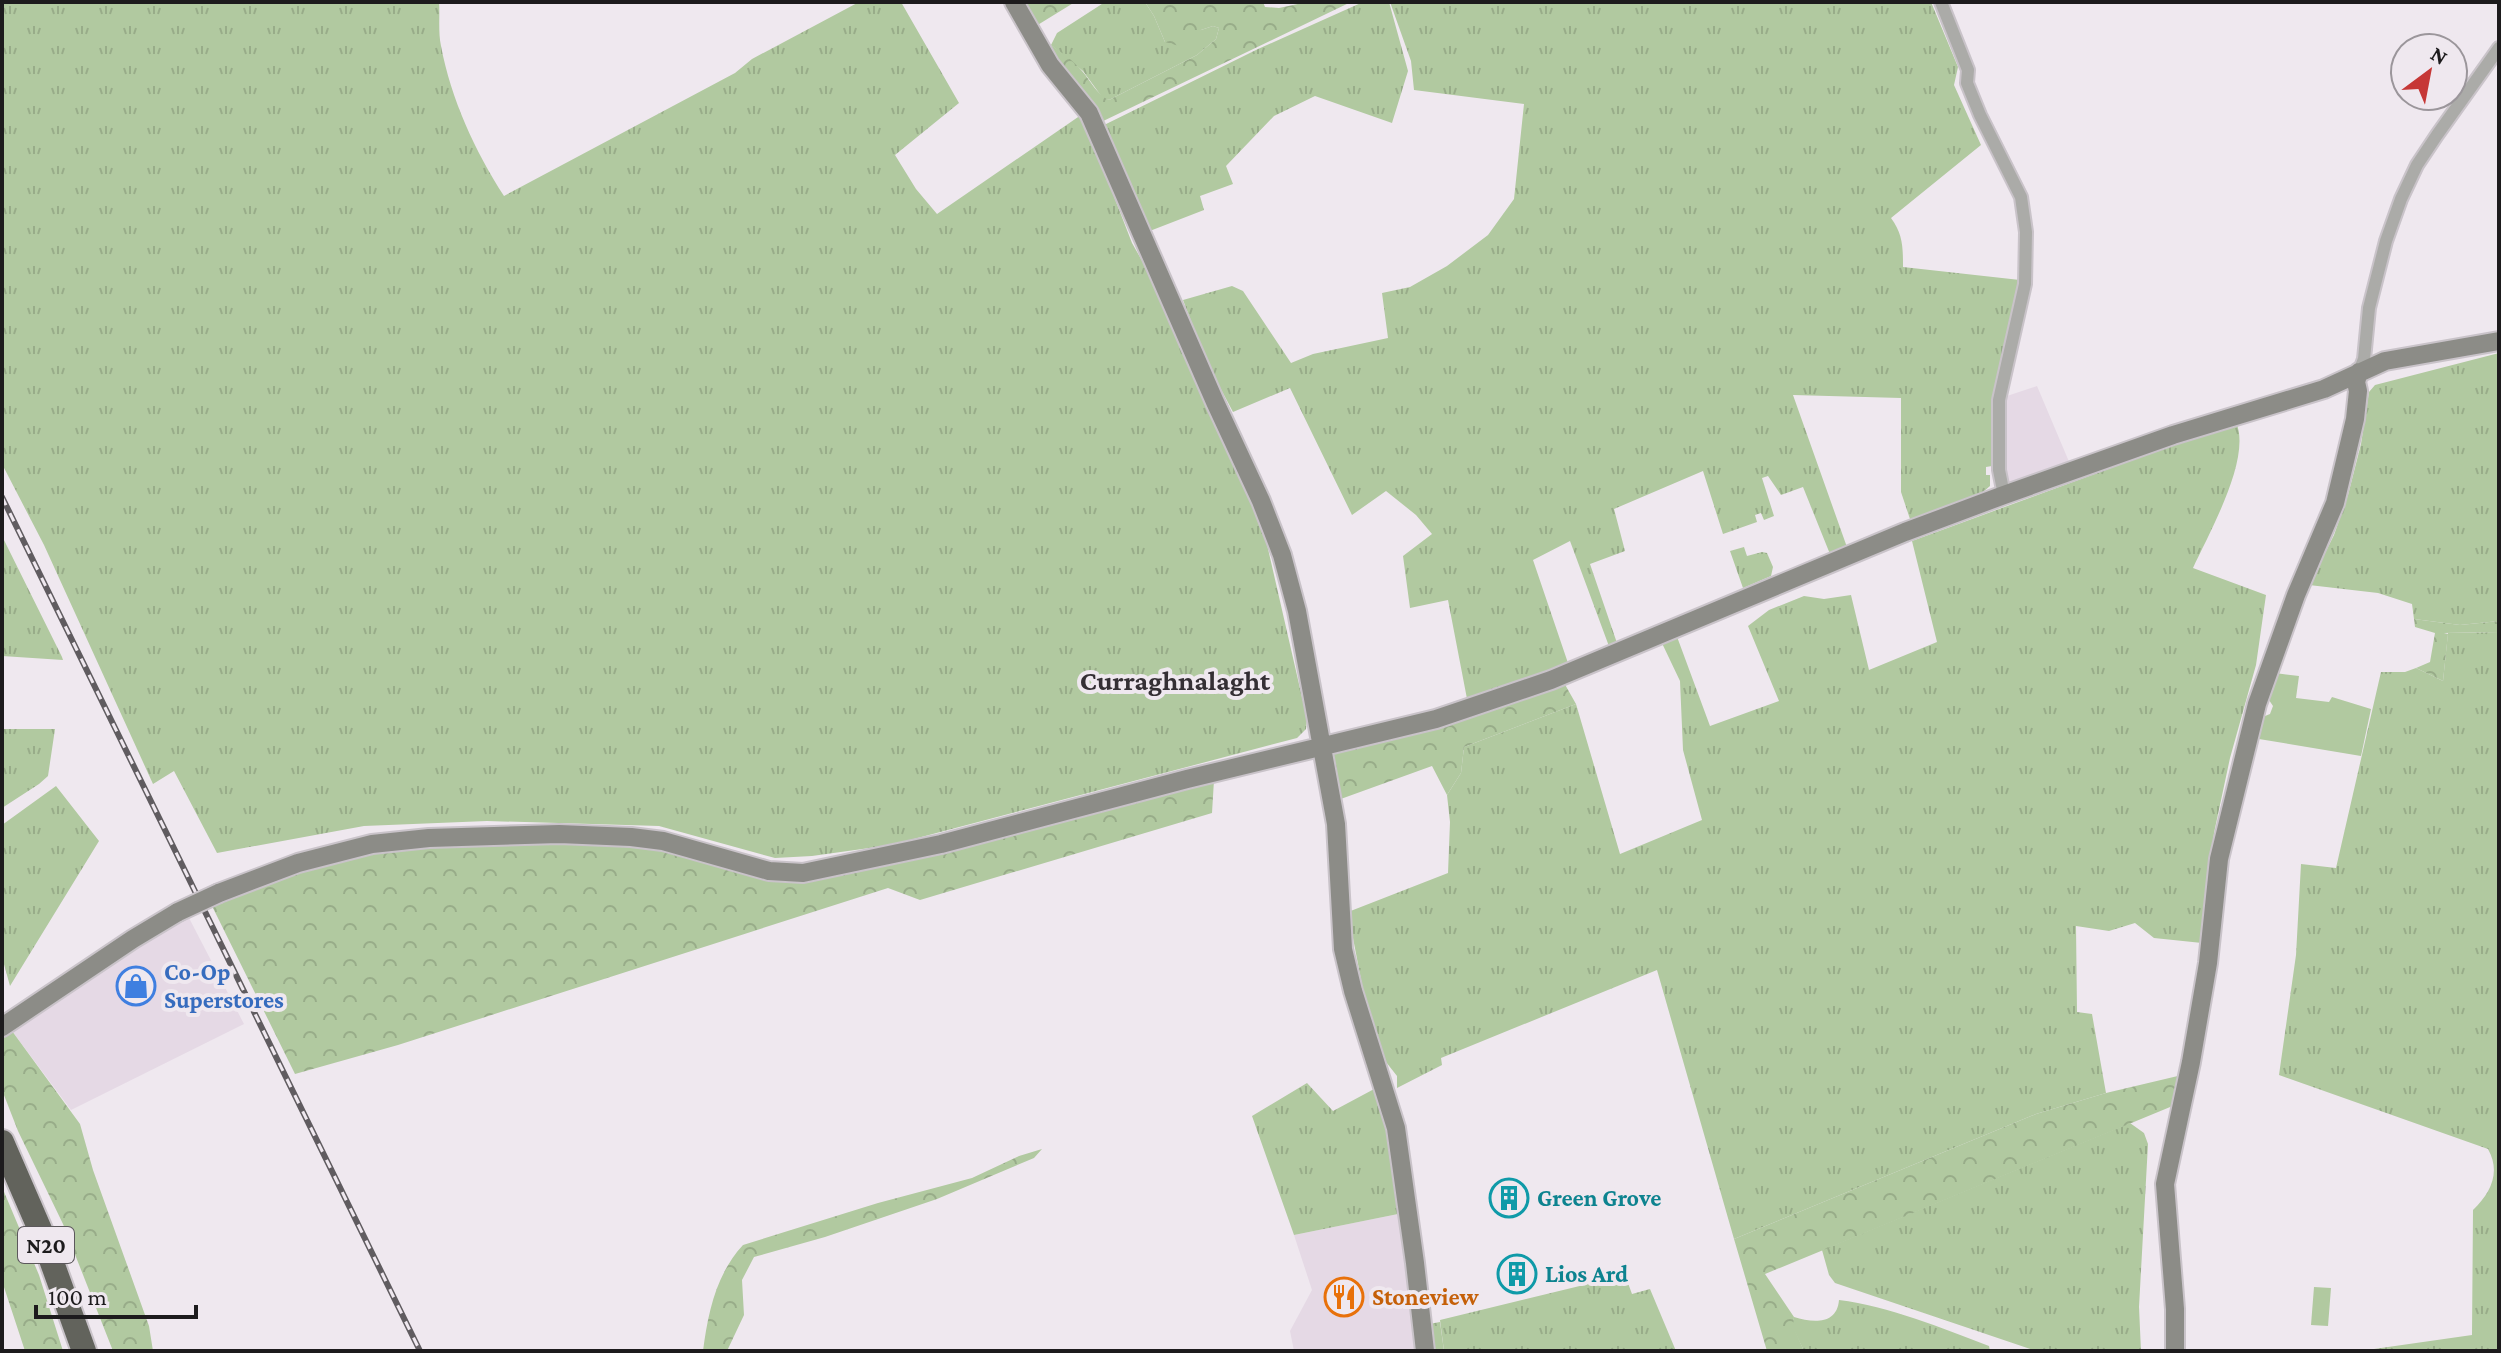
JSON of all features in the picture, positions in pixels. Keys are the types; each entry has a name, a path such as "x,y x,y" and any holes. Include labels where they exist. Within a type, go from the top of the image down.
{"highway":[{"name":"N20","path":"2,1142 41,1232 84,1351"}],"street":[{"path":"1014,2 1050,65 1089,113 1282,555 1297,611 1336,824 1343,949 1396,1128 1425,1351"},
{"path":"1941,2 1968,70 1967,83 1980,115 2021,197 2026,232 2025,284 1999,400 1999,470 2004,495"},
{"path":"2175,1351 2175,1309 2165,1184 2203,990 2219,859 2257,704 2296,595 2335,503 2355,419 2356,382 2364,359 2369,308 2386,241 2401,199 2430,145 2499,48"},
{"path":"2,1027 178,912 298,863 372,844 429,838 559,834 631,837 663,841 769,871 803,873 941,844 1187,779 1436,719 1551,680 1905,532 2004,495 2173,435 2324,389 2385,361 2499,341"}],"shaded area":[{"path":"2037,386 2070,464 2011,487 2003,466 2007,396"},
{"path":"188,916 244,1024 71,1110 12,1031"},
{"path":"1398,1214 1421,1351 1294,1351 1290,1331 1312,1290 1294,1235"}],"green space":[{"path":"2,2 439,2 440,41 451,85 474,143 504,196 735,73 752,59 859,2 901,2 959,103 895,155 916,189 937,214 1081,115 1084,119 1132,243 1166,303 1263,527 1307,719 1306,729 1297,738 891,845 812,856 775,858 659,826 487,821 364,826 217,853 174,771 153,784 44,545 2,464"},
{"path":"1021,2 1075,2 1036,26"},
{"path":"1105,2 1145,2 1165,42 1213,26 1219,28 1216,39 1197,55 1109,100 1102,97 1083,71 1051,45 1057,33"},
{"path":"1145,2 1263,2 1265,7 1279,8 1307,2 1351,2 1097,124 1045,48 1051,45 1067,57 1109,100 1197,55 1216,39 1219,28 1213,26 1201,30 1194,45 1179,46 1165,42"},
{"path":"1363,2 1389,2 1408,71 1392,123 1315,96 1274,116 1226,166 1233,184 1200,196 1204,210 1142,234 1096,129 1258,49"},
{"path":"1390,2 1931,2 1958,67 1954,85 1981,145 1891,218 1900,236 1903,267 2020,280 1996,395 1992,466 1986,467 1990,486 1983,492 1911,522 1901,492 1901,398 1793,395 1848,550 1832,559 1803,487 1781,495 1768,476 1762,478 1774,516 1764,520 1761,513 1755,515 1757,522 1723,534 1703,471 1614,509 1625,551 1590,564 1618,646 1610,649 1570,541 1533,560 1569,666 1468,704 1448,600 1410,608 1403,556 1432,534 1416,515 1386,491 1352,515 1290,388 1233,412 1207,363 1183,300 1232,286 1243,291 1291,363 1313,354 1388,338 1382,293 1410,287 1447,266 1488,235 1514,199 1524,104 1414,90 1411,61"},
{"path":"2499,353 2499,621 2460,625 2414,619 2412,604 2378,593 2309,585 2334,535 2348,495 2361,444 2369,392 2375,385"},
{"path":"2236,422 2239,437 2234,475 2193,568 2266,595 2256,665 2230,758 2214,833 2202,943 2154,938 2135,923 2109,931 2076,926 2077,1012 2092,1014 2106,1093 2036,1114 1734,1239 1657,970 1441,1058 1442,1065 1397,1088 1397,1076 1386,1062 1363,990 1348,912 1448,873 1450,822 1447,795 1461,773 1464,747 1576,704 1620,854 1702,820 1683,750 1680,681 1660,639 1676,634 1710,726 1779,701 1748,626 1769,610 1804,596 1824,599 1851,595 1869,670 1937,642 1912,541"},
{"path":"2,536 62,657 63,660 2,656"},
{"path":"1744,547 1747,556 1767,553 1773,567 1771,576 1743,588 1730,551"},
{"path":"2414,619 2460,625 2499,621 2499,632 2444,633 2448,634 2443,681 2416,668 2430,662 2435,633 2415,627"},
{"path":"2499,632 2499,1351 2360,1351 2472,1335 2473,1210 2489,1189 2494,1166 2488,1149 2279,1075 2296,955 2301,864 2336,868 2381,672 2405,672 2416,668 2443,681 2448,633"},
{"path":"2275,673 2299,676 2296,698 2329,702 2332,697 2371,709 2361,756 2259,739 2260,718 2270,714 2273,706 2267,697"},
{"path":"1563,681 1576,704 1464,747 1461,773 1447,795 1432,766 1338,800 1331,752"},
{"path":"2,729 55,729 48,776 2,808"},
{"path":"1214,780 1212,813 920,900 888,888 398,1045 295,1074 212,906 247,888 351,856 409,845 588,840 658,845 770,878"},
{"path":"56,786 99,841 10,986 2,957 2,825"},
{"path":"12,1031 80,1124 93,1170 149,1326 153,1351 113,1351 63,1224 18,1131 2,1090 2,1038"},
{"path":"2182,1075 2175,1105 1765,1274 1794,1317 1793,1326 1804,1351 1767,1351 1734,1239 2036,1114"},
{"path":"1307,1083 1333,1111 1376,1088 1389,1131 1398,1214 1294,1235 1252,1116"},
{"path":"2130,1123 2144,1133 2148,1144 2139,1307 2141,1351 2036,1351 1835,1283 1829,1275 1822,1250"},
{"path":"1042,1149 1034,1158 937,1199 754,1257 742,1280 744,1315 727,1351 703,1351 720,1281 743,1245 878,1203 972,1178"},
{"path":"2,1187 39,1275 63,1351 25,1351 2,1281"},
{"path":"1625,1275 1632,1294 1650,1289 1676,1351 1444,1351 1440,1320"},
{"path":"2314,1287 2331,1288 2328,1326 2311,1325"},
{"path":"1839,1300 1915,1318 1989,1346 1990,1351 1804,1351 1792,1326 1794,1317 1816,1321 1829,1318 1834,1314"},
{"path":"1440,1322 1444,1351 1432,1351 1429,1324"}],"railway":[{"path":"2,497 420,1351"}],"place":[{"name":"Co-Op Superstores","path":"136,986"},
{"name":"Green Grove","path":"1509,1198"},
{"name":"Lios Ard","path":"1517,1274"},
{"name":"Stoneview","path":"1344,1297"}],"district":[{"name":"Curraghnalaght","path":"1175,680"}]}
